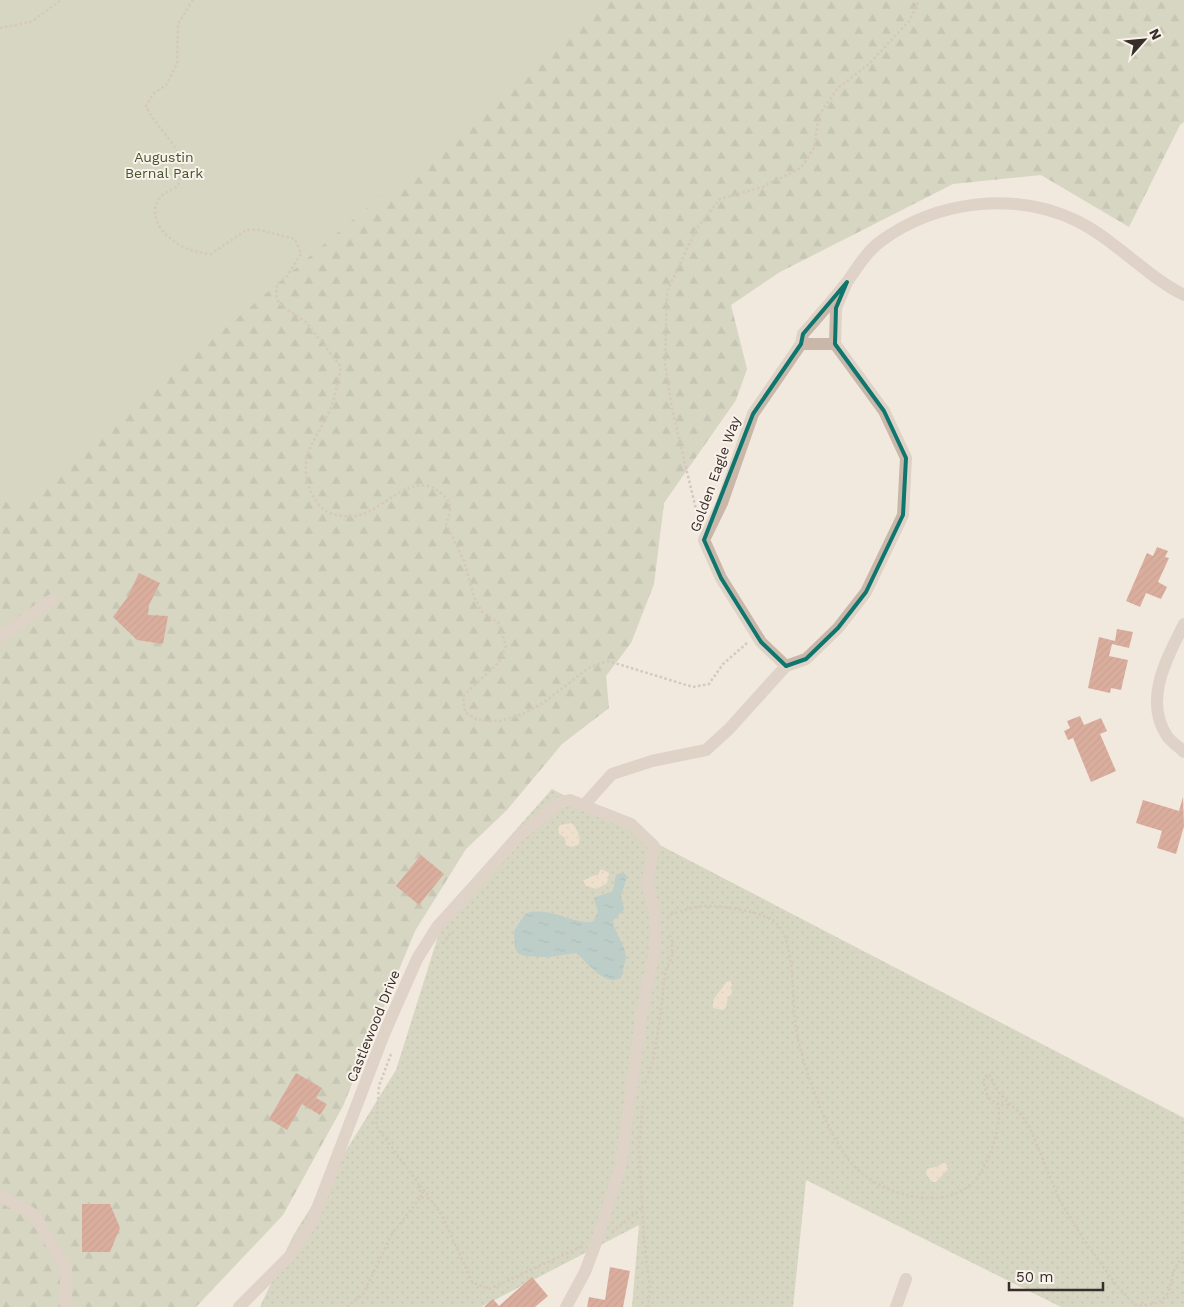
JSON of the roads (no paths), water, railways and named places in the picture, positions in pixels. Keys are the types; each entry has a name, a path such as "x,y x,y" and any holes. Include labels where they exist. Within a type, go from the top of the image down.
{"street":[{"name":"Golden Eagle Way","path":"786,666 756,636 721,578 704,540 722,502 754,414 801,344 803,334 880,242 915,221 968,204 1027,204 1074,220 1099,234 1166,286 1184,295"},
{"name":"Golden Eagle Way","path":"835,344 836,308 847,282"},
{"path":"585,804 612,774 652,761 706,750 730,729 786,666 806,660 838,628 866,592 903,515 906,458 884,411 835,344 801,344"},
{"path":"0,637 52,600"},
{"path":"1184,624 1159,680 1157,699 1158,717 1167,736 1184,752"},
{"name":"Castlewood Drive","path":"239,1307 290,1256 312,1222 384,1034 417,959 438,927 519,836 559,804 570,800 585,804 631,824 654,846 647,883 655,914 655,950 642,1011 621,1165 597,1240 584,1272 566,1307"},
{"path":"0,1196 35,1215 66,1269 66,1307"},
{"path":"896,1307 906,1280"}],"water":[{"path":"621,873 627,876 621,896 624,909 612,922 626,957 621,978 615,980 602,976 576,953 549,957 524,956 518,953 515,948 514,931 525,914 542,912 584,922 593,922 598,912 594,898 613,891 616,875"}],"park label":[{"name":"Augustin Bernal Park","path":"164,166"}]}
